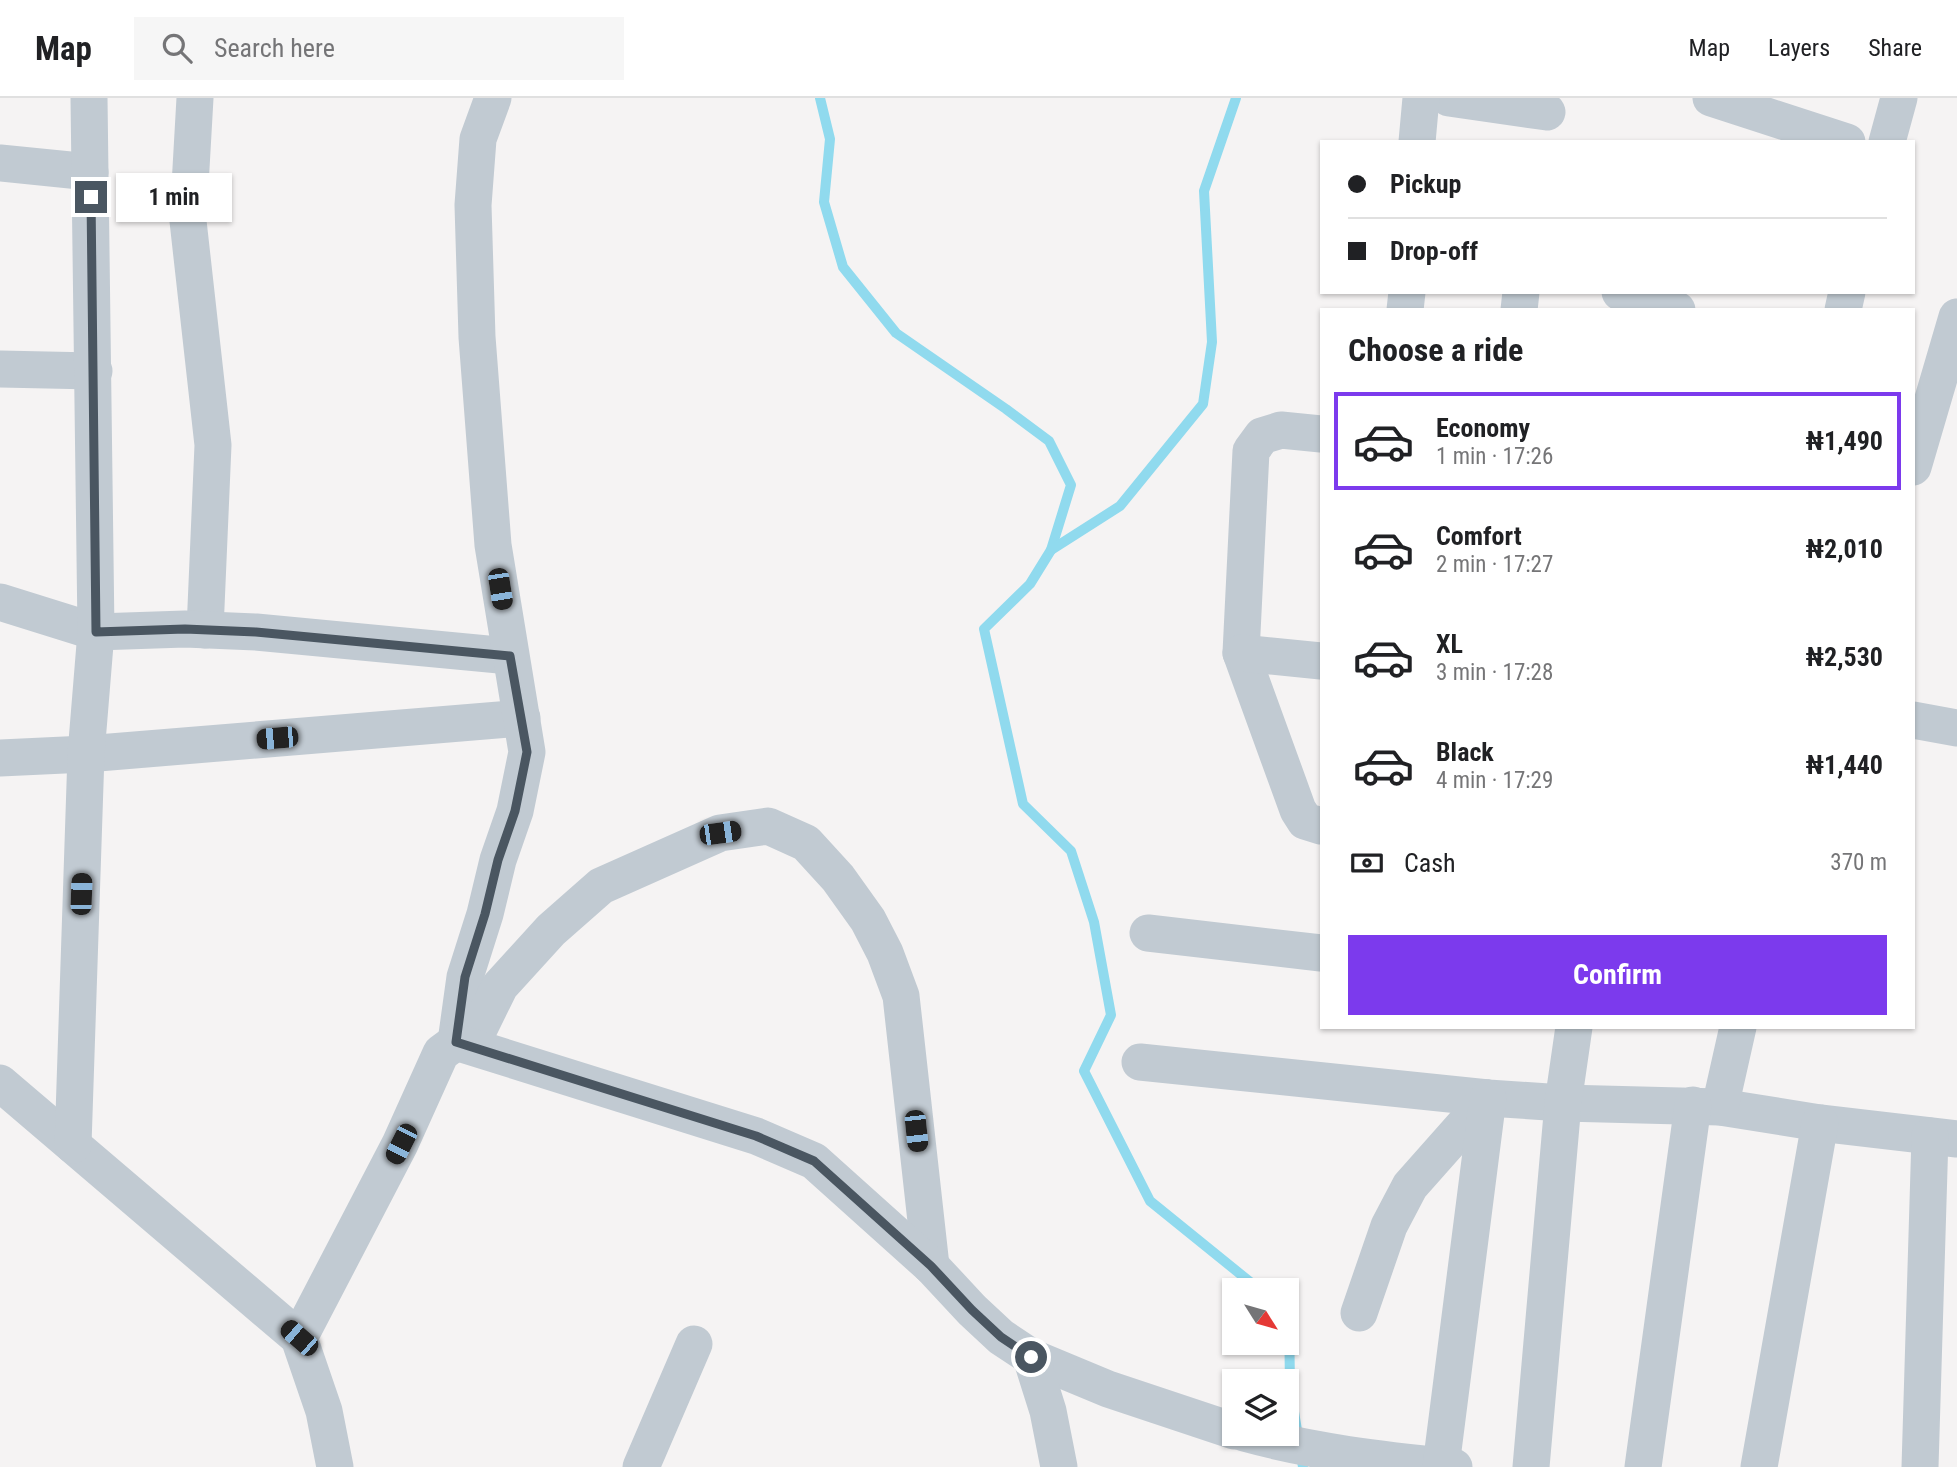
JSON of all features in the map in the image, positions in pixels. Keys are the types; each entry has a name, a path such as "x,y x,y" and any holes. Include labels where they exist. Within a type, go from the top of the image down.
{"street":[{"path":"73,1145 86,754 96,632 89,98"},
{"path":"194,98 188,221 213,446 205,630"},
{"path":"464,1043 465,977 485,914 498,860 515,811 527,752 493,544 477,337 473,205 478,139 493,98"},
{"path":"1418,140 1421,98"},
{"path":"1449,98 1546,117"},
{"path":"1711,98 1841,140"},
{"path":"1887,140 1899,98"},
{"path":"0,163 90,172"},
{"path":"1626,294 1671,308"},
{"path":"1915,460 1957,317"},
{"path":"0,369 94,371"},
{"path":"1320,434 1281,430 1262,436 1251,451 1241,653 1298,810 1305,821 1320,826"},
{"path":"0,602 96,632 256,632 510,656"},
{"path":"1241,653 1320,661"},
{"path":"0,758 86,754 522,718"},
{"path":"1915,720 1957,728"},
{"path":"299,1338 401,1144 441,1053 464,1043 500,986 551,930 601,886 720,833 768,826 806,843 838,878 868,920 885,953 901,996 931,1266"},
{"path":"1149,933 1320,953"},
{"path":"1531,1467 1563,1103 1574,1029"},
{"path":"1643,1467 1707,1106 1737,1029"},
{"path":"464,1043 607,1091 756,1136 814,1161 931,1266 1001,1337 1031,1357 1108,1389 1222,1427"},
{"path":"1140,1062 1488,1098 1563,1103 1707,1106 1943,1138 1920,1467"},
{"path":"0,1083 299,1338 324,1411 335,1467"},
{"path":"1359,1313 1389,1226 1410,1185 1488,1098"},
{"path":"1291,1446 1357,1457 1447,1466 1488,1098"},
{"path":"1759,1467 1820,1123"},
{"path":"641,1467 694,1344"},
{"path":"1031,1357 1048,1411 1059,1467"}],"waterway":[{"path":"820,98 830,139 824,202 843,267 896,333 1049,441 1071,485 1051,550 1030,584 984,629 1023,804 1071,851 1094,922 1111,1015 1084,1071 1150,1201 1245,1278"},
{"path":"1051,550 1120,506 1203,404 1212,342 1204,191 1236,98"},
{"path":"1290,1355 1290,1387 1303,1467"}],"route":[{"path":"91,197 96,632 185,629 256,632 510,656 527,752 515,811 498,860 485,914 465,977 456,1042 756,1136 814,1161 931,1266 1001,1337 1031,1357"}]}
